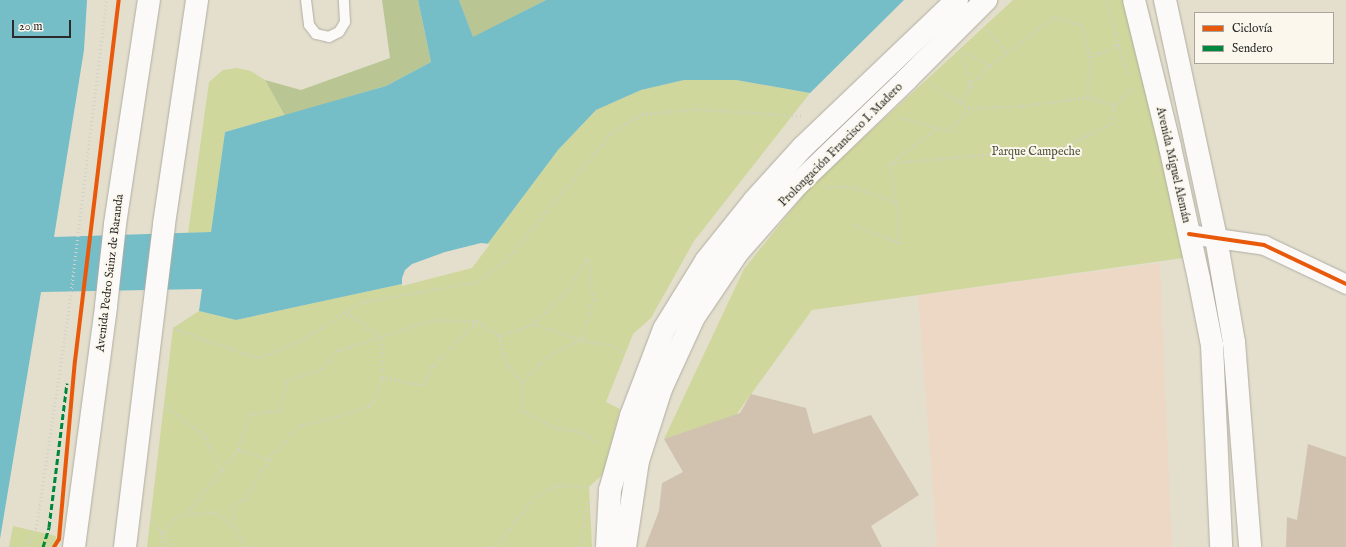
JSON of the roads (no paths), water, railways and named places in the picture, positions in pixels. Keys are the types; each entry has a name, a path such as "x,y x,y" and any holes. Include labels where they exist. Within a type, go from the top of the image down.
{"main road":[{"name":"Avenida Pedro Sainz de Baranda","path":"74,547 106,306 115,224 149,0"},
{"path":"124,547 164,224 197,0"},
{"name":"Prolongación Francisco I. Madero","path":"607,547 610,490 631,416 664,329 702,268 754,200 803,147 957,0"},
{"name":"Prolongación Francisco I. Madero","path":"625,547 638,461 661,389 694,317 738,252 796,186 907,80 986,0"},
{"name":"Avenida Miguel Alemán","path":"1134,0 1161,110 1199,279 1212,345 1221,547"},
{"path":"1165,0 1216,238 1234,342 1250,547"},
{"path":"1161,110 1187,104"}],"street":[{"path":"1189,234 1264,246 1346,284"}],"lane":[{"path":"306,0 309,25 316,34 329,37 339,32 345,22 344,0"}],"water":[{"path":"0,0 87,0 84,50 54,237 211,232 225,132 386,86 431,62 418,0 459,0 473,37 546,0 904,0 810,93 736,80 684,80 641,90 596,110 558,150 471,266 402,284 236,320 199,311 202,289 41,292 0,539"}],"park label":[{"name":"Parque Campeche","path":"1036,152"}]}
